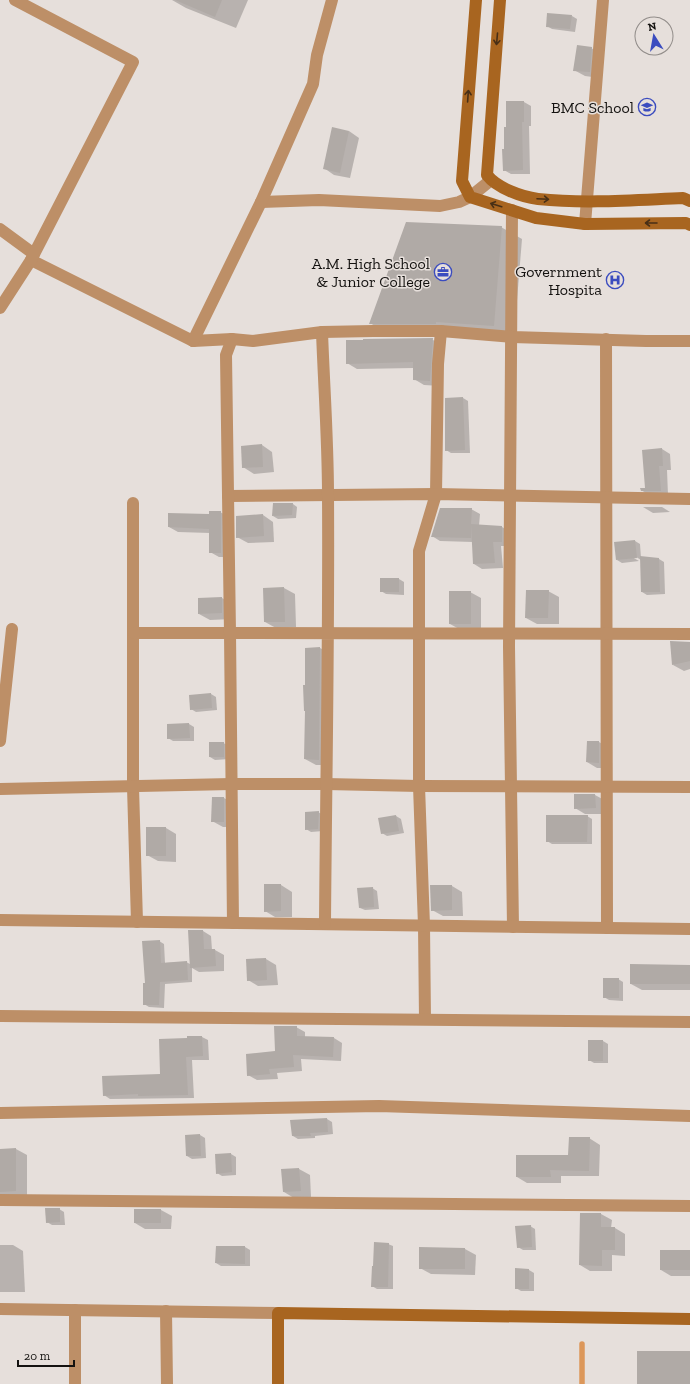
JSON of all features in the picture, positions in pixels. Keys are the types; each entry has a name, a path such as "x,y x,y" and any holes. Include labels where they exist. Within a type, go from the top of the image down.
{"street":[{"path":"0,308 33,257 133,62 15,0"},
{"path":"193,342 261,202 313,84 317,55 332,0"},
{"path":"476,0 462,181 470,197 536,218 585,224 686,223 690,225"},
{"path":"500,0 486,174 491,180 504,189 537,199 587,201 683,198 690,201"},
{"path":"585,224 603,0"},
{"path":"261,202 319,200 440,206 459,202 470,197 491,180"},
{"path":"512,210 509,633 513,927"},
{"path":"0,229 33,257 193,342 232,339 252,341 322,332 373,331 441,331 512,336 646,341 690,341"},
{"path":"425,1019 424,926 419,786 419,551 436,494 438,364 441,331"},
{"path":"322,332 328,494 325,924"},
{"path":"232,339 226,355 233,923"},
{"path":"606,339 607,928"},
{"path":"228,496 436,494 690,499"},
{"path":"133,503 133,787 137,922"},
{"path":"0,741 12,629"},
{"path":"134,633 690,634"},
{"path":"0,789 231,784 690,787"},
{"path":"0,920 690,929"},
{"path":"0,1016 690,1022"},
{"path":"0,1113 379,1106 690,1116"},
{"path":"0,1200 690,1206"},
{"path":"0,1309 690,1319"},
{"path":"75,1310 75,1384"},
{"path":"166,1311 167,1384"},
{"path":"278,1313 278,1384"}],"building":[{"path":"175,0 222,0 215,17"},
{"path":"547,13 572,15 570,29 546,27"},
{"path":"577,45 592,47 590,72 573,71"},
{"path":"506,101 524,101 524,122 522,122 523,170 503,171 502,149 504,149 504,127 506,127"},
{"path":"332,127 349,131 340,173 323,169"},
{"name":"A.M. High School & Junior College","path":"406,222 502,226 494,326 436,322 436,324 369,324"},
{"path":"433,338 430,381 413,380 413,362 346,364 346,340"},
{"path":"463,397 465,450 445,451 445,398"},
{"path":"262,444 263,467 242,468 241,446"},
{"path":"662,448 663,466 659,466 661,491 641,491 640,488 645,488 642,450"},
{"path":"273,503 293,503 292,515 272,516"},
{"path":"440,508 472,508 471,538 431,537"},
{"path":"209,511 221,511 221,553 209,553 209,529 168,527 168,513 209,514"},
{"path":"263,514 264,536 236,538 236,516"},
{"path":"471,524 502,526 502,542 493,542 495,563 473,564"},
{"path":"635,540 637,558 616,560 614,542"},
{"path":"640,556 659,558 660,592 641,592"},
{"path":"380,578 399,578 399,592 380,592"},
{"path":"284,587 285,622 264,622 263,588"},
{"path":"526,590 549,590 548,618 525,618"},
{"path":"449,591 471,591 471,624 449,624"},
{"path":"222,597 222,613 198,614 198,598"},
{"path":"670,641 690,642 690,661 672,665"},
{"path":"320,647 319,760 304,759 305,711 303,685 305,685 305,648"},
{"path":"211,693 212,708 190,710 189,695"},
{"path":"189,723 190,738 167,739 167,724"},
{"path":"587,741 599,741 599,763 586,762"},
{"path":"209,742 224,742 224,757 209,757"},
{"path":"574,794 595,794 596,808 574,809"},
{"path":"212,797 224,797 224,822 211,822"},
{"path":"319,811 318,829 305,830 305,812"},
{"path":"396,815 399,831 381,834 378,818"},
{"path":"546,815 588,815 587,842 546,842"},
{"path":"146,827 166,827 166,856 146,856"},
{"path":"264,884 281,884 281,911 264,912"},
{"path":"430,885 452,885 452,910 431,911"},
{"path":"373,887 374,907 359,908 357,888"},
{"path":"188,930 203,930 204,949 215,949 216,966 190,968"},
{"path":"160,940 161,963 187,961 188,980 160,982 159,1005 143,1005 143,983 145,983 142,941"},
{"path":"266,958 267,980 247,981 246,959"},
{"path":"630,964 690,965 690,984 630,984"},
{"path":"603,978 619,978 619,998 603,998"},
{"path":"274,1026 297,1026 297,1036 334,1037 333,1057 293,1055 294,1067 269,1069 270,1074 247,1076 246,1054 275,1051"},
{"path":"187,1036 202,1036 203,1056 186,1057 188,1095 138,1096 138,1094 103,1096 102,1076 160,1074 159,1039 187,1038"},
{"path":"588,1040 603,1040 603,1061 588,1061"},
{"path":"327,1118 328,1132 310,1133 311,1136 292,1136 290,1120"},
{"path":"200,1134 201,1156 186,1156 185,1135"},
{"path":"569,1137 590,1137 589,1171 550,1170 551,1177 516,1177 516,1155 568,1155"},
{"path":"16,1148 16,1191 0,1192 0,1149"},
{"path":"231,1153 232,1172 216,1174 215,1154"},
{"path":"299,1168 301,1191 283,1192 281,1169"},
{"path":"45,1208 60,1208 60,1222 46,1223"},
{"path":"134,1209 161,1209 161,1223 134,1223"},
{"path":"580,1213 601,1213 601,1227 615,1227 615,1250 602,1250 602,1266 579,1265"},
{"path":"531,1225 532,1247 517,1248 515,1226"},
{"path":"374,1242 389,1243 388,1287 371,1287"},
{"path":"216,1246 245,1246 245,1264 215,1263"},
{"path":"419,1247 465,1248 465,1269 419,1269"},
{"path":"660,1250 690,1250 690,1270 660,1270"},
{"path":"515,1268 529,1269 529,1289 515,1289"},
{"path":"637,1351 690,1351 690,1384 637,1384"}],"waterway":[{"path":"582,1344 582,1384"}],"place":[{"name":"BMC School","path":"647,107"},
{"name":"A.M. High School & Junior College","path":"443,272"},
{"name":"Government Hospita","path":"615,280"}]}
